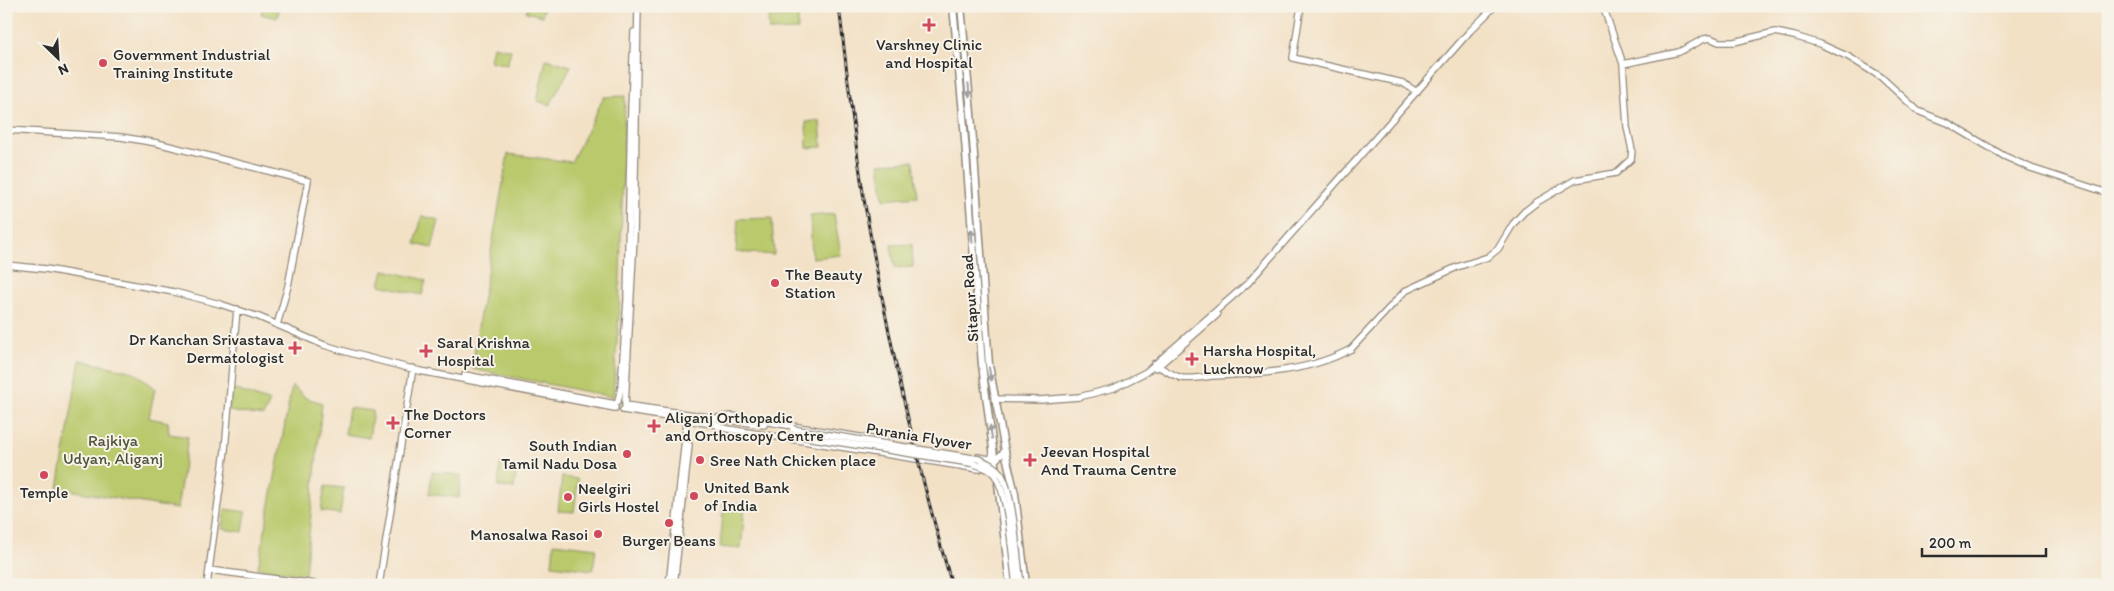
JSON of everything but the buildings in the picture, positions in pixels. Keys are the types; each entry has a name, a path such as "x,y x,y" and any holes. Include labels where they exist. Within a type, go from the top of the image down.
{"main road":[{"name":"Sitapur Road","path":"953,6 982,365 1010,585"},
{"name":"Sitapur Road","path":"961,6 971,113 986,334 994,399 1015,494 1026,585"}],"street":[{"path":"620,405 627,301 636,6"},
{"path":"1301,6 1293,58 1403,83 1417,92"},
{"path":"994,399 1040,400 1079,397 1100,393 1133,379 1156,365 1248,283 1495,6"},
{"path":"1156,365 1182,378 1258,374 1308,366 1350,350 1405,291 1457,267 1488,257 1498,249 1524,212 1537,202 1576,180 1616,173 1626,166 1631,159 1632,150 1625,111 1623,64 1603,6"},
{"path":"1623,64 1679,52 1704,39 1710,38 1720,42 1734,42 1775,32 1794,36 1820,44 1849,57 1881,77 1918,111 1948,123 2004,156 2031,168 2108,193"},
{"path":"6,130 121,137 140,140 192,151 308,181 296,251 277,325"},
{"path":"6,264 46,269 174,292 237,310 324,345 354,354 414,368 426,368 571,398 620,405 690,419 716,421 724,416 732,416 986,459 992,458 993,451"},
{"path":"207,585 225,450 237,310"},
{"path":"379,585 414,368"},
{"path":"669,585 690,419"},
{"path":"674,585 690,419"},
{"path":"716,421 719,427 728,429 979,469 995,460 1005,451"},
{"name":"Purania Flyover","path":"716,421 979,459 991,464 1000,473 1008,491 1021,585"},
{"name":"Purania Flyover","path":"793,432 984,467 991,472 1002,490 1016,585"},
{"path":"882,453 884,441"},
{"path":"209,570 322,585"}],"green space":[{"path":"263,6 280,6 277,18 261,14"},
{"path":"528,6 544,6 542,16 526,12"},
{"path":"798,16 798,30 769,31 768,18"},
{"path":"493,46 511,50 507,65 490,61"},
{"path":"546,59 571,66 550,105 537,101"},
{"path":"625,96 619,315 613,397 472,369 508,154 571,162 604,97"},
{"path":"820,121 822,147 807,148 806,122"},
{"path":"914,161 917,196 884,199 879,163"},
{"path":"834,214 841,255 812,258 810,216"},
{"path":"422,216 439,220 432,248 415,244"},
{"path":"772,218 774,255 736,252 738,219"},
{"path":"912,244 913,267 895,268 891,245"},
{"path":"384,270 426,280 422,295 380,285"},
{"name":"Rajkiya Udyan, Aliganj","path":"80,360 134,372 155,388 149,418 168,422 169,434 188,437 177,509 58,488"},
{"path":"292,386 306,398 322,403 305,575 258,568"},
{"path":"231,388 270,402 263,416 229,411"},
{"path":"349,408 373,411 369,438 345,434"},
{"path":"500,464 517,466 514,488 498,487"},
{"path":"432,472 461,475 459,498 429,494"},
{"path":"562,477 578,479 574,512 558,511"},
{"path":"325,486 344,488 340,514 321,511"},
{"path":"724,503 745,505 741,549 720,547"},
{"path":"225,509 246,512 243,532 222,529"},
{"path":"554,543 596,548 593,570 552,565"}],"railway":[{"path":"839,6 861,180 883,301 914,444 952,585"}],"place":[{"name":"Varshney Clinic and Hospital","path":"929,25"},
{"name":"Government Industrial Training Institute","path":"103,63"},
{"name":"The Beauty Station","path":"775,283"},
{"name":"Dr Kanchan Srivastava Dermatologist","path":"295,348"},
{"name":"Saral Krishna Hospital","path":"426,351"},
{"name":"Harsha Hospital, Lucknow","path":"1192,359"},
{"name":"The Doctors Corner","path":"393,423"},
{"name":"Aliganj Orthopadic and Orthoscopy Centre","path":"654,426"},
{"name":"South Indian Tamil Nadu Dosa","path":"627,454"},
{"name":"Sree Nath Chicken place","path":"700,460"},
{"name":"Jeevan Hospital And Trauma Centre","path":"1030,460"},
{"name":"Temple","path":"44,475"},
{"name":"United Bank of India","path":"694,496"},
{"name":"Neelgiri Girls Hostel","path":"568,497"},
{"name":"Burger Beans","path":"669,523"},
{"name":"Manosalwa Rasoi","path":"598,534"}]}
